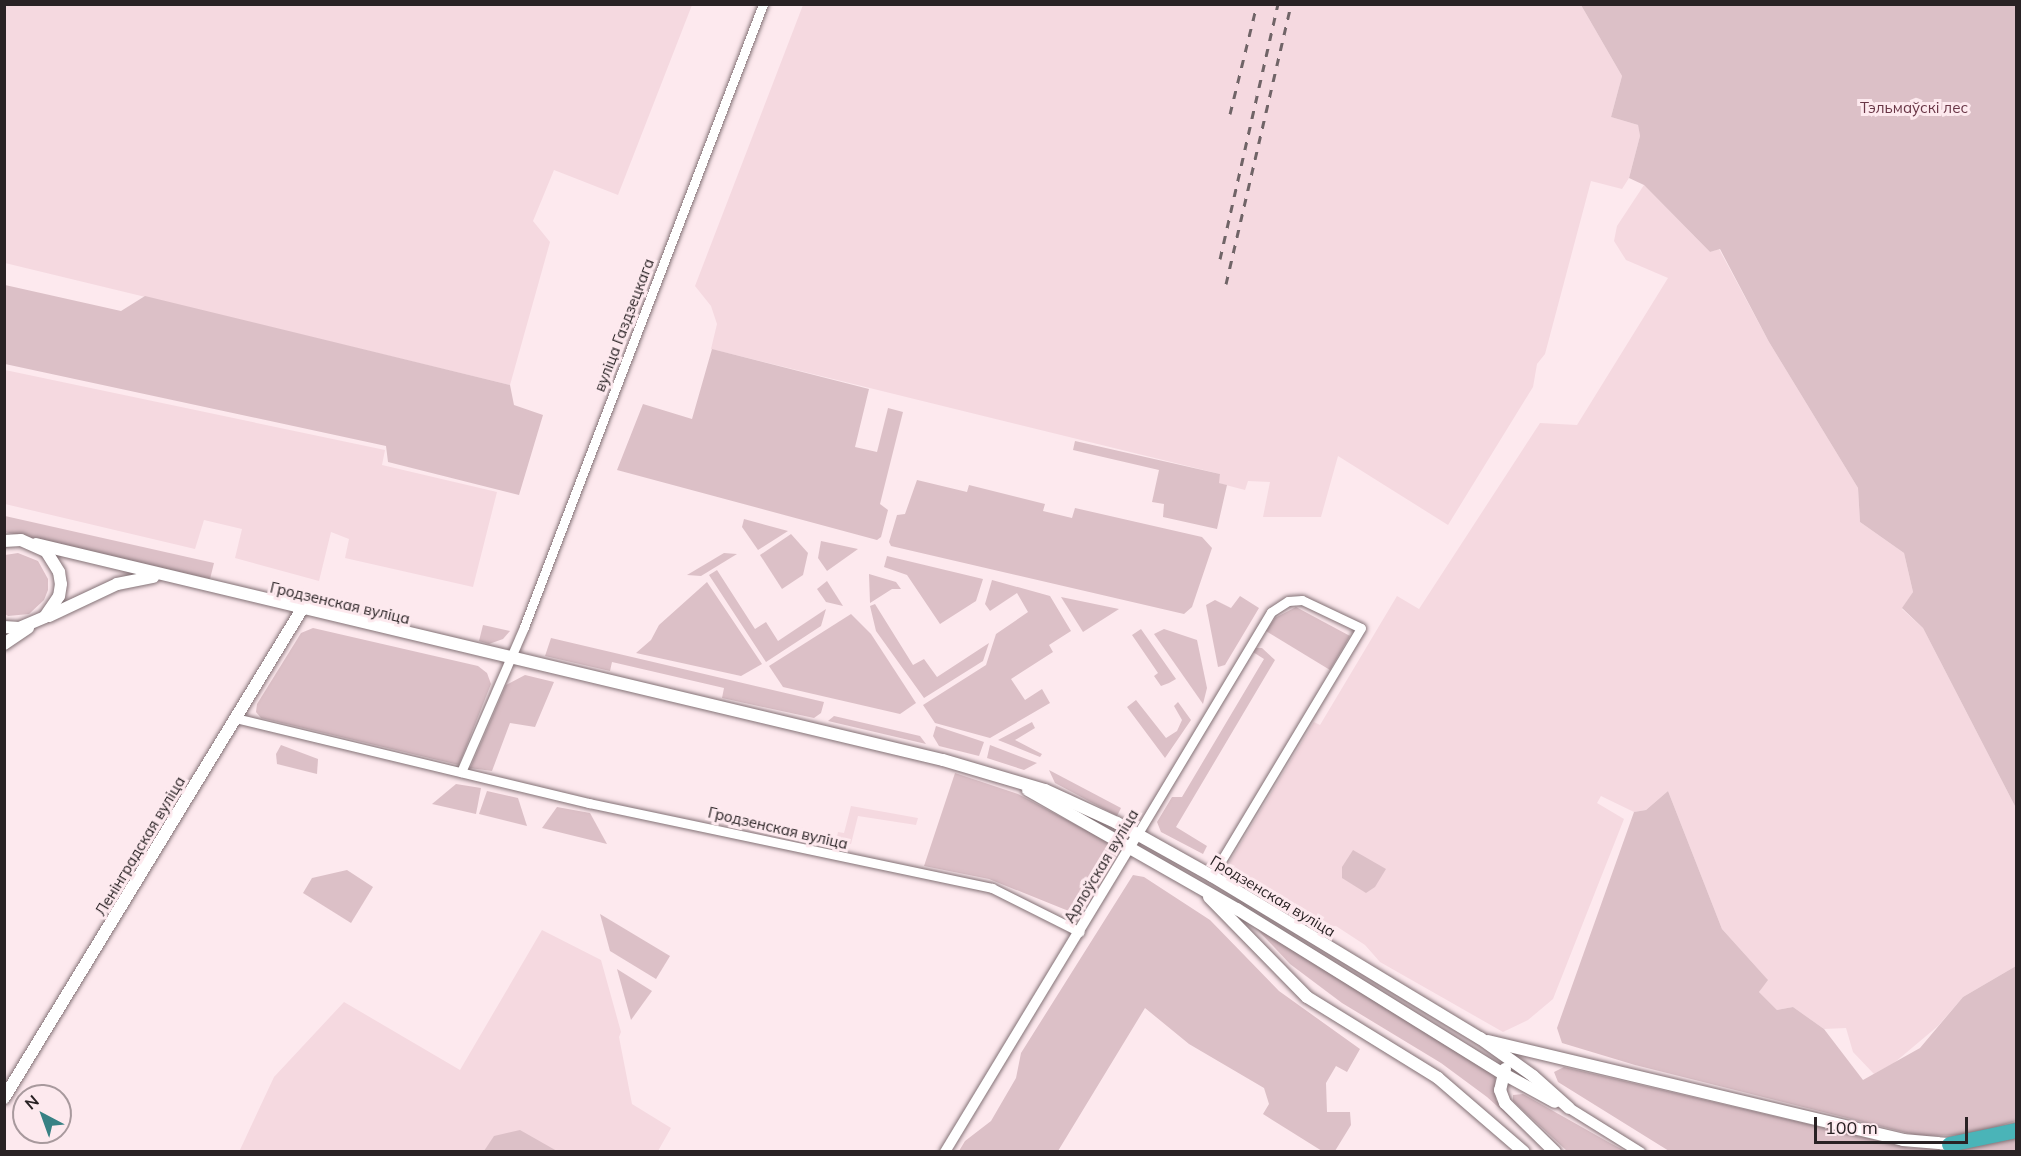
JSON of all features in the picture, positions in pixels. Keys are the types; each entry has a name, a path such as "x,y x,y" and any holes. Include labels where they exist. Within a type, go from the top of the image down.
{"highway":[{"path":"1949,1144 2016,1130"}],"main road":[{"path":"4,536 21,540"},
{"name":"Гродзенская вуліца","path":"21,540 162,577 512,657 943,760 1045,790 1137,835 1212,876 1480,1038 1569,1108"},
{"path":"4,541 21,540"},
{"path":"36,544 54,560 60,578 59,597 45,617"},
{"name":"Гродзенская вуліца","path":"4,644 45,617 117,584 162,577"},
{"name":"Ленінградская вуліца","path":"4,1098 302,609"},
{"path":"4,627 33,625"},
{"name":"Гродзенская вуліца","path":"1009,779 1200,889 1502,1073 1569,1108"},
{"name":"Гродзенская вуліца","path":"1200,889 1307,997 1438,1078 1524,1152"},
{"path":"1480,1038 1903,1140 1949,1144"},
{"path":"1510,1060 1502,1073 1500,1090 1505,1103 1556,1152"}],"street":[{"name":"вуліца Газдзецкага","path":"512,657 763,4"},
{"name":"Арлоўская вуліца","path":"945,1152 1130,850 1266,618 1288,601 1309,602 1361,628 1212,876"},
{"path":"461,772 512,657"},
{"name":"Гродзенская вуліца","path":"235,718 589,803 992,888 1080,932"},
{"name":"Гродзенская вуліца","path":"1569,1108 1640,1152"}],"shaded area":[{"path":"4,5 692,5 618,195 554,170 533,221 550,242 510,385 5,263"},
{"path":"803,5 1581,5 1622,76 1611,117 1638,125 1640,136 1629,178 1622,189 1591,181 1545,354 1537,364 1533,387 1448,525 1338,456 1321,517 1263,517 1270,482 1248,481 1245,490 1218,483 1220,474 711,349 717,324 711,306 695,286"},
{"path":"1644,185 1710,252 1719,249 1769,342 1858,488 1860,522 1904,553 1913,592 1902,609 1923,628 2016,808 2016,966 1963,997 1938,1026 1894,1063 1874,1074 1853,1052 1846,1028 1824,1029 1793,1007 1777,1010 1759,992 1767,979 1722,929 1668,791 1646,810 1634,812 1601,796 1597,803 1624,819 1553,999 1528,1020 1503,1032 1380,962 1365,945 1336,926 1323,927 1242,882 1244,878 1231,871 1235,866 1229,863 1314,722 1320,725 1397,596 1419,609 1540,423 1577,425 1668,278 1626,260 1614,241 1617,226"},
{"path":"5,370 385,450 382,465 497,492 473,587 345,558 349,539 331,532 319,581 235,558 242,529 204,520 195,549 5,504"},
{"path":"851,806 918,818 916,825 858,816 851,844 836,841 838,832 844,833"},
{"path":"542,930 601,960 621,1032 619,1037 632,1104 671,1128 658,1151 239,1152 274,1077 344,1002 460,1070"}],"green space":[{"name":"Тэльмаўскі лес","path":"1581,5 2016,5 2016,808 1923,628 1902,608 1913,592 1904,553 1860,522 1858,488 1769,342 1720,249 1710,252 1644,185 1629,178 1640,136 1638,125 1611,117 1622,76"},
{"path":"5,285 121,311 145,296 510,385 514,405 543,415 519,495 388,462 386,446 5,364"},
{"path":"712,349 869,389 855,447 877,452 888,408 903,412 880,504 888,510 881,537 877,540 617,470 643,404 692,419"},
{"path":"1075,441 1220,474 1219,483 1227,485 1217,529 1163,517 1164,504 1152,502 1159,470 1073,450"},
{"path":"917,480 967,492 969,485 1045,504 1043,511 1072,518 1075,508 1202,537 1212,548 1192,607 1184,614 891,546 889,542 897,515 905,514"},
{"path":"5,516 214,563 210,579 5,532"},
{"path":"744,519 788,531 758,550 742,527"},
{"path":"791,534 808,553 803,575 782,589 760,555"},
{"path":"821,541 858,549 827,571 818,558"},
{"path":"18,553 38,561 48,579 48,590 44,600 29,614 8,616 5,614 5,555"},
{"path":"724,553 737,554 701,576 687,575"},
{"path":"887,556 983,579 976,601 940,624 907,575 884,567"},
{"path":"717,570 755,629 766,622 778,641 826,609 821,626 766,662 709,575"},
{"path":"869,574 896,582 901,589 892,589 870,603"},
{"path":"992,580 1050,596 1071,631 1049,645 1053,652 1011,679 1025,700 1042,689 1050,703 990,738 935,723 923,705 986,665 996,634 1028,612 1017,593 990,611 985,604"},
{"path":"827,581 843,606 826,602 817,589"},
{"path":"707,582 762,664 741,676 636,653 651,640 659,625"},
{"path":"1240,596 1259,608 1225,665 1218,667 1206,605 1215,600 1231,608"},
{"path":"1061,597 1119,609 1083,632"},
{"path":"875,604 913,665 924,659 937,677 989,643 983,661 924,698 876,631 870,606"},
{"path":"1296,607 1350,636 1330,670 1266,631 1275,618"},
{"path":"851,614 871,634 916,703 900,714 783,687 769,666"},
{"path":"483,625 510,631 503,639 489,644 479,641"},
{"path":"313,628 478,666 487,673 491,684 459,765 261,718 256,712 257,704 301,633"},
{"path":"1141,629 1176,679 1161,686 1154,676 1158,673 1132,635"},
{"path":"1164,629 1197,640 1207,688 1203,704 1154,634"},
{"path":"551,638 824,702 821,713 814,718 722,698 724,688 612,662 610,671 545,656"},
{"path":"1256,648 1262,648 1275,660 1176,827 1207,846 1203,854 1161,832 1157,822 1172,797 1182,797 1264,659 1253,652"},
{"path":"525,675 554,682 535,727 510,723 492,771 470,768 506,685"},
{"path":"1136,700 1166,738 1177,731 1182,720 1174,706 1178,702 1191,720 1165,758 1127,707"},
{"path":"834,716 920,736 926,744 828,721"},
{"path":"1032,722 1035,728 1015,740 1042,754 1040,757 998,740"},
{"path":"936,726 984,742 979,756 939,746 933,736"},
{"path":"281,745 318,759 317,774 277,764 276,754"},
{"path":"990,745 1037,763 1024,770 987,758"},
{"path":"1049,770 1121,808 1117,816 1055,783"},
{"path":"955,773 1018,794 1114,845 1117,855 1086,909 1076,914 989,879 924,866"},
{"path":"456,784 481,788 476,814 432,804"},
{"path":"487,791 518,798 527,826 479,814"},
{"path":"1668,791 1722,929 1768,980 1759,992 1777,1010 1793,1007 1824,1029 1863,1080 1920,1048 1963,997 2016,966 2016,1121 1970,1135 1919,1136 1635,1065 1562,1043 1557,1028 1634,812 1646,810"},
{"path":"557,807 590,813 607,844 542,828"},
{"path":"1353,850 1386,869 1375,887 1366,893 1342,878 1342,867"},
{"path":"347,870 373,887 351,923 303,893 312,878"},
{"path":"1133,875 1144,877 1210,920 1279,991 1360,1049 1347,1072 1336,1066 1326,1083 1327,1112 1350,1112 1351,1125 1335,1151 1322,1151 1263,1114 1269,1104 1264,1088 1189,1044 1145,1008 1058,1151 959,1151 965,1141 991,1121 1016,1078 1021,1053"},
{"path":"1240,911 1495,1071 1496,1100 1547,1151 1487,1097 1441,1063 1342,1003 1290,964"},
{"path":"600,914 670,956 656,979 610,951"},
{"path":"617,969 652,991 631,1020"},
{"path":"1564,1067 1910,1148 1965,1149 2016,1136 2016,1151 1669,1151 1558,1082 1554,1072"},
{"path":"1523,1094 1625,1151 1567,1151 1513,1101 1513,1095"},
{"path":"520,1130 557,1151 484,1151 494,1136"}],"railway":[{"path":"1230,114 1257,4"},
{"path":"1220,259 1278,4"},
{"path":"1226,284 1291,4"}]}
